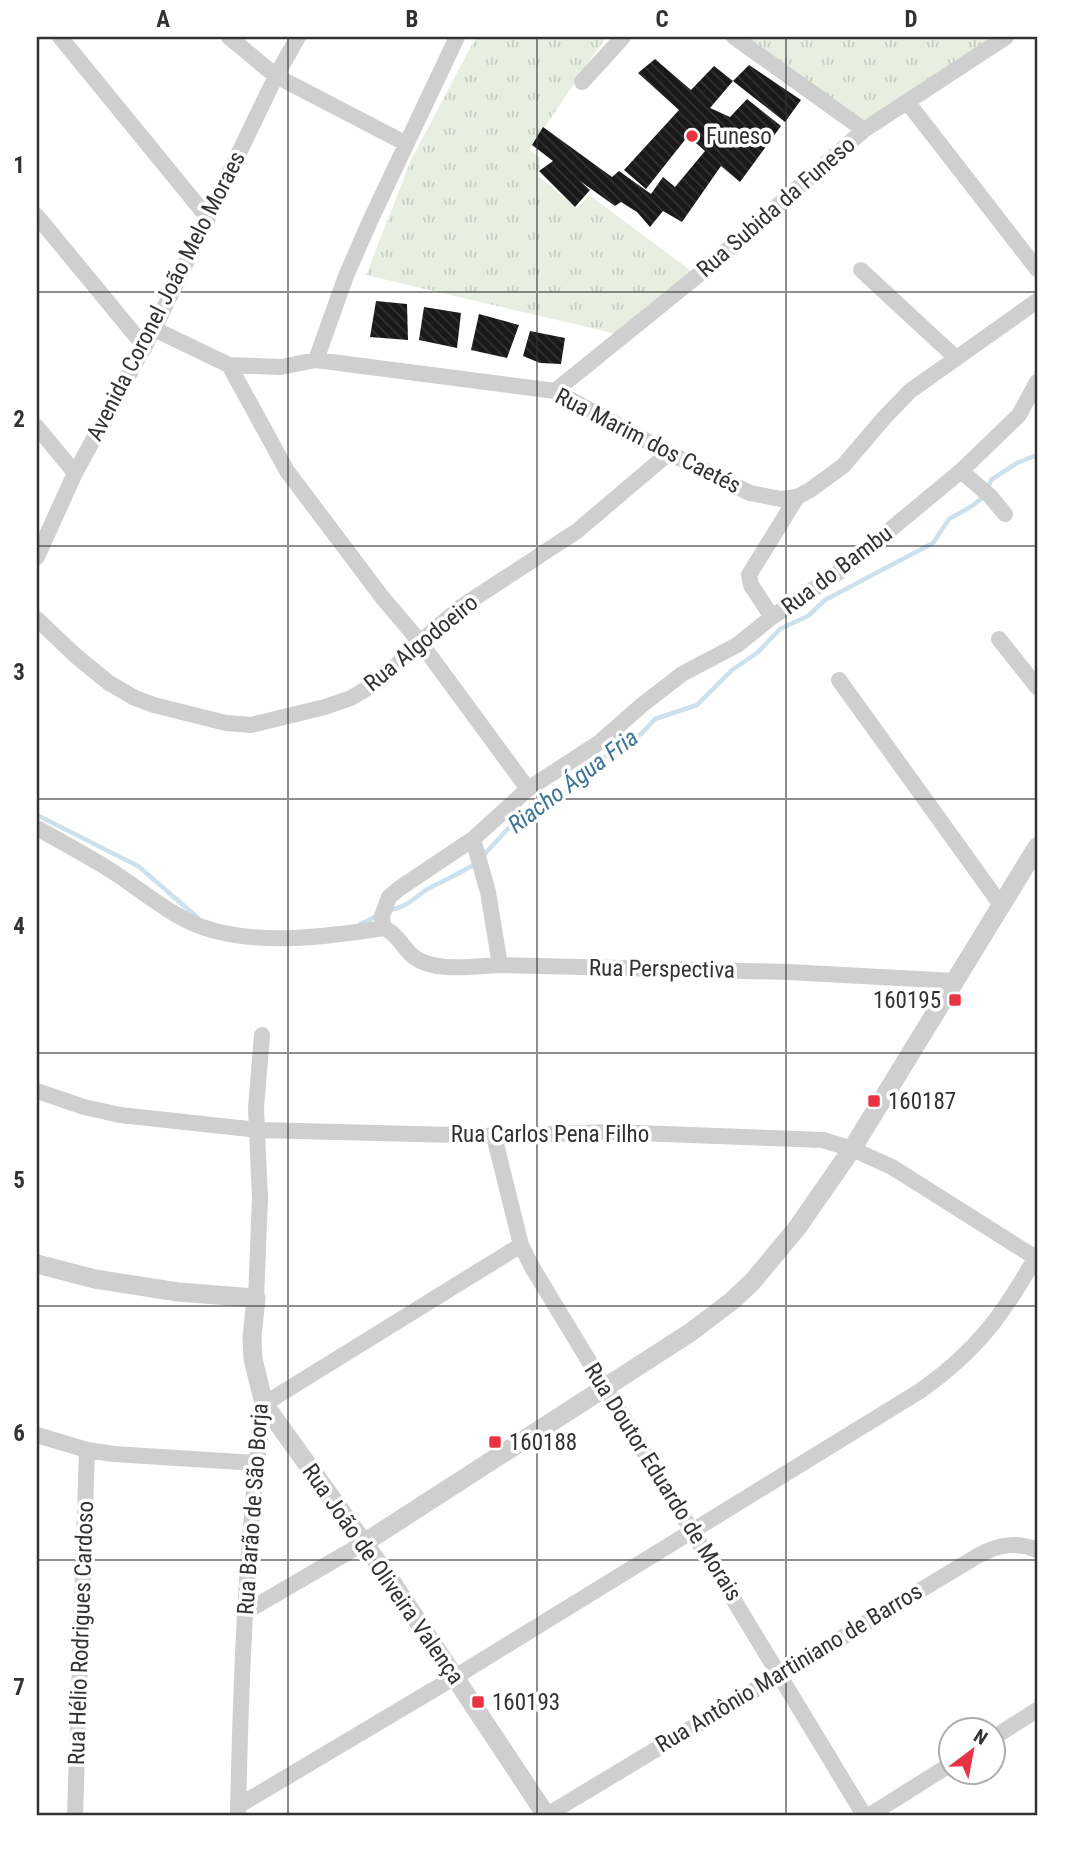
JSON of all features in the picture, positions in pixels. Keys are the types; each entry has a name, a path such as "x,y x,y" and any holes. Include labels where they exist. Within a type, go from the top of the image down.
{"street":[{"path":"60,37 208,218"},
{"path":"229,37 276,75 405,143"},
{"name":"Avenida Coronel João Melo Moraes","path":"37,557 75,473 145,347 276,75 298,37"},
{"path":"316,360 346,276 405,143 457,37"},
{"path":"582,82 622,37"},
{"path":"734,37 864,130"},
{"name":"Rua Subida da Funeso","path":"555,391 702,272 864,130 1006,37"},
{"path":"908,103 1037,269"},
{"path":"37,216 145,347"},
{"path":"861,270 955,357"},
{"path":"797,497 810,491 843,466 910,391 1037,301"},
{"name":"Rua Marim dos Caetés","path":"154,329 229,365 281,367 316,360 555,391 750,493 781,499 797,497"},
{"path":"229,365 287,471 382,597 420,642 528,789"},
{"name":"Rua do Bambu","path":"797,497 749,575 751,585 772,617 839,572 961,471 1019,415 1037,382"},
{"path":"37,427 75,473"},
{"name":"Rua Algodoeiro","path":"37,619 109,683 135,698 187,715 251,725 325,707 351,698 381,680 461,607 577,531 669,453"},
{"path":"961,471 1005,514"},
{"path":"37,828 106,867 170,910 201,926 255,937 294,938 382,922 388,897 475,843 528,789 600,742 682,674 737,645 772,617"},
{"path":"999,639 1037,687"},
{"path":"839,680 1001,905"},
{"path":"475,843 500,965"},
{"path":"247,1611 364,1543 606,1388 733,1300 779,1252 852,1149 1037,847"},
{"name":"Rua Perspectiva","path":"382,922 422,961 456,968 500,965 788,972 955,981"},
{"name":"Rua Barão de São Borja","path":"238,1811 256,1463 264,1404 253,1359 252,1337 260,1199 256,1108 262,1035"},
{"name":"Rua Carlos Pena Filho","path":"37,1091 84,1107 120,1115 259,1130 494,1136 610,1132 822,1140 852,1149 892,1167 1037,1256"},
{"name":"Rua Doutor Eduardo de Morais","path":"494,1136 521,1245 548,1294 864,1815"},
{"path":"264,1404 521,1245"},
{"path":"238,1811 949,1371 975,1347 996,1321 1037,1256"},
{"path":"37,1264 95,1279 178,1292 256,1298"},
{"name":"Rua João de Oliveira Valença","path":"264,1404 364,1543 546,1815"},
{"path":"37,1436 87,1450 256,1463"},
{"name":"Rua Hélio Rodrigues Cardoso","path":"75,1815 87,1450"},
{"name":"Rua Antônio Martiniano de Barros","path":"546,1815 985,1551 1009,1545 1037,1550"},
{"path":"1007,1729 1037,1710"},
{"path":"870,1815 937,1773"}],"green space":[{"path":"476,37 606,37 529,150 540,158 538,176 578,209 589,195 694,273 621,335 366,275 411,160"},
{"path":"736,37 998,37 871,127"}],"building":[{"path":"655,59 691,90 714,66 733,81 710,108 730,117 747,99 781,126 740,182 721,166 682,222 663,211 650,227 637,212 621,202 615,206 580,181 590,190 575,207 539,171 553,161 532,145 543,127 612,177 619,171 651,194 663,177 675,187 705,151 688,136 646,189 624,170 679,110 638,73"},
{"path":"749,65 801,100 785,122 733,81"},
{"path":"376,301 407,304 408,340 370,337"},
{"path":"424,307 461,313 457,348 419,340"},
{"path":"479,314 519,325 507,358 471,350"},
{"path":"530,331 565,338 561,364 540,363 523,356"}],"waterway":[{"name":"Riacho Água Fria","path":"481,858 516,820 562,795 619,744 641,734 655,719 697,705 732,670 757,653 780,629 808,616 825,600 933,543 949,519 986,495 991,480 1017,463 1037,455"},
{"name":"Riacho Água Fria","path":"37,815 138,866 197,917"},
{"name":"Riacho Água Fria","path":"388,910 404,906 426,890 475,864"},
{"name":"Riacho Água Fria","path":"360,924 377,916"}],"place":[{"name":"Funeso","path":"692,136"},
{"name":"160195","path":"955,1000"},
{"name":"160187","path":"874,1101"},
{"name":"160188","path":"495,1442"},
{"name":"160193","path":"478,1702"}]}
